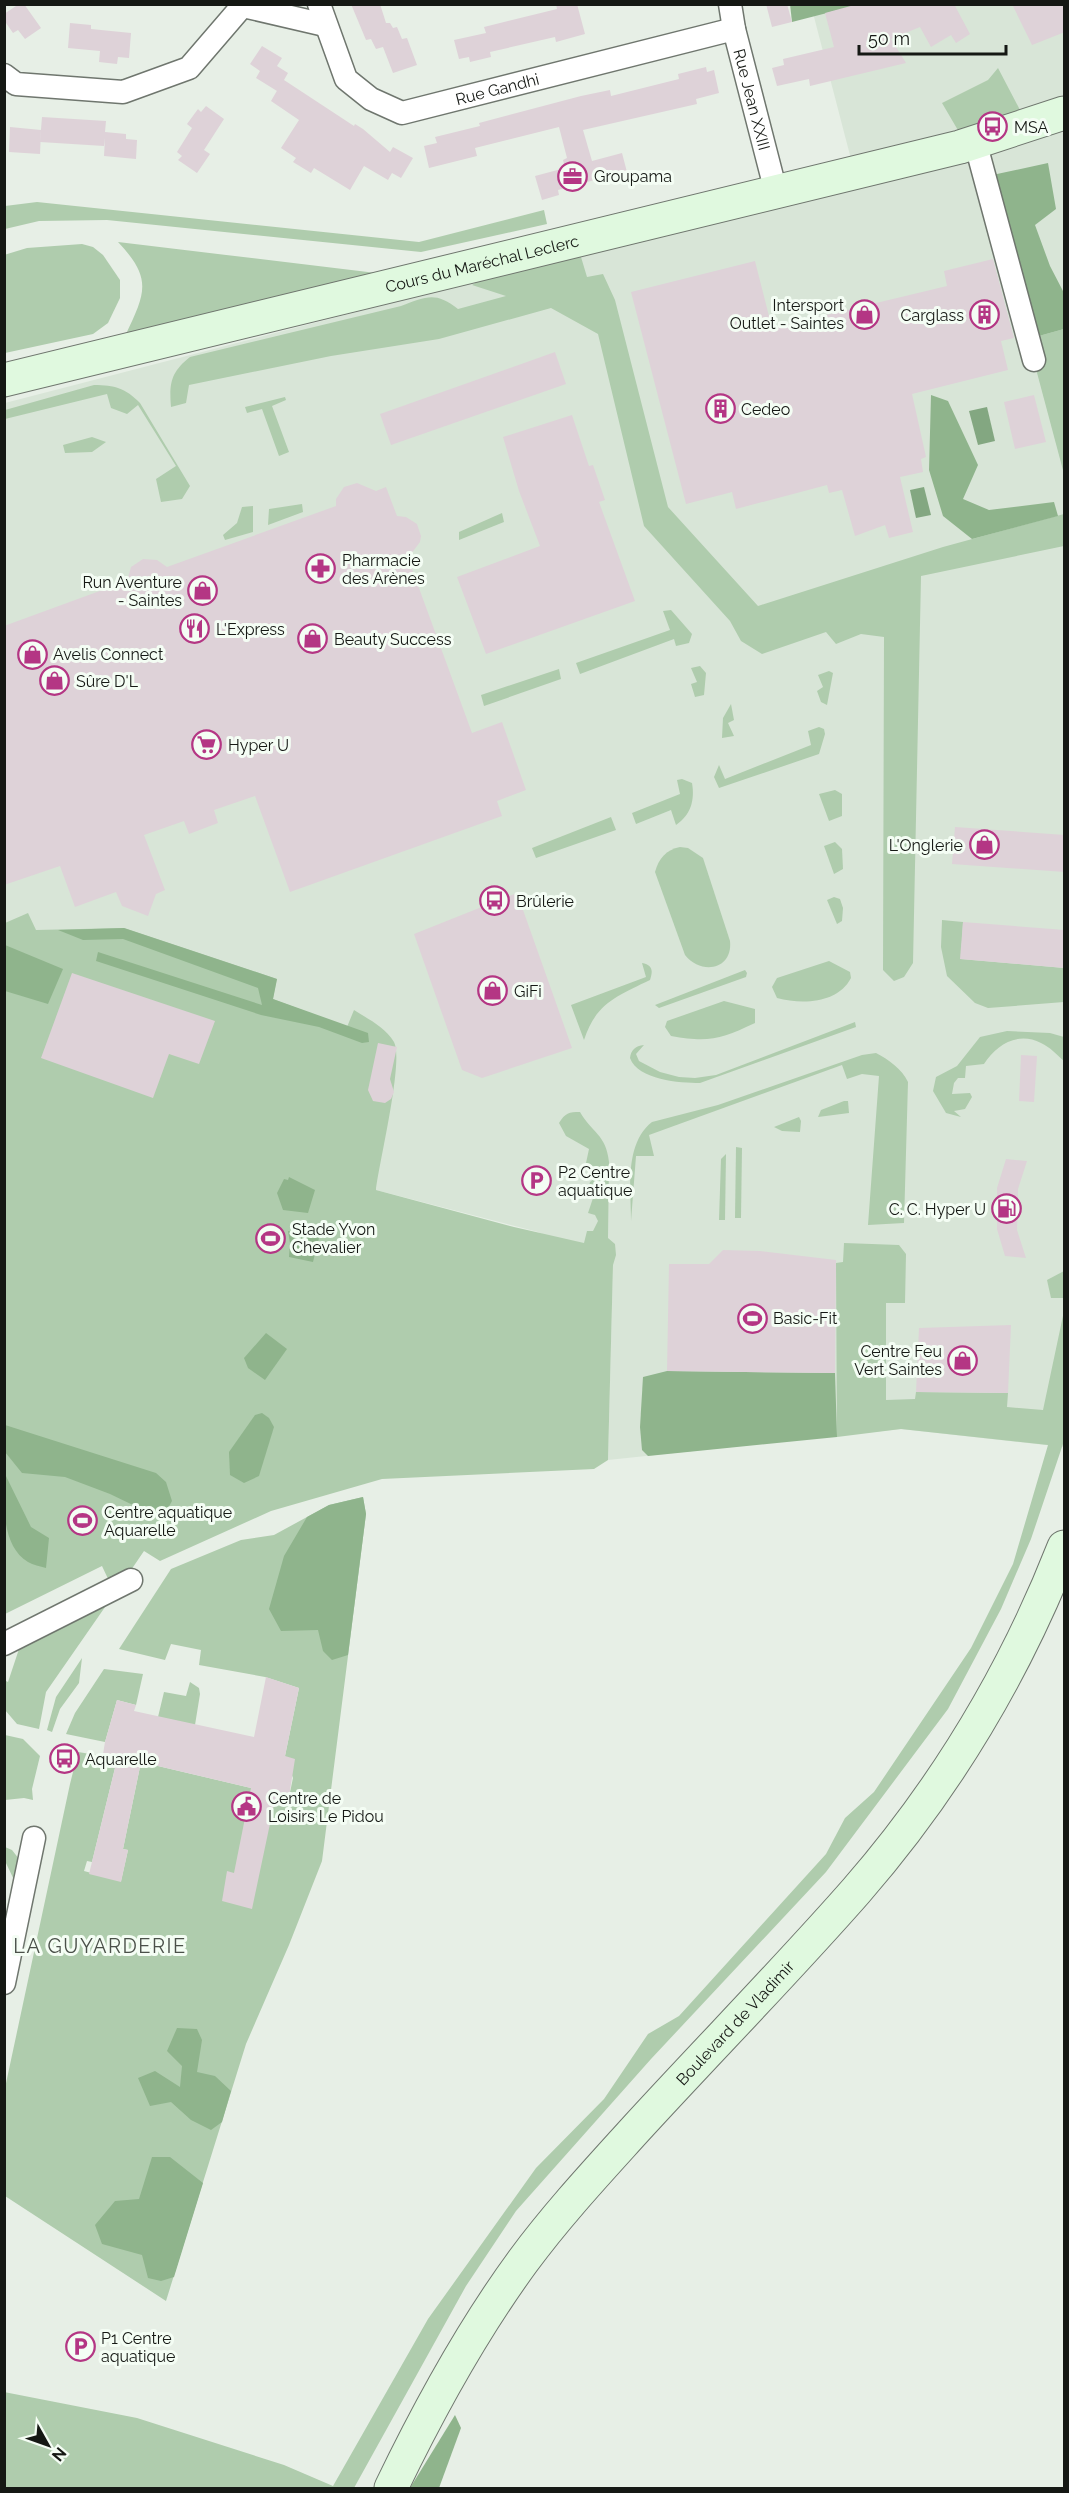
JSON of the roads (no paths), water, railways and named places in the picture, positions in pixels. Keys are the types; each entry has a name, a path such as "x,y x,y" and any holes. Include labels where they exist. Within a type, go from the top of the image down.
{"main road":[{"name":"Cours du Maréchal Leclerc","path":"968,146 1065,113"},
{"name":"Cours du Maréchal Leclerc","path":"4,380 968,146 1065,130"},
{"name":"Boulevard de Vladimir","path":"391,2488 442,2388 469,2341 523,2261 597,2172 856,1890 944,1776 1002,1682 1065,1547"}],"street":[{"name":"Rue Jean XXIII","path":"729,4 776,192"},
{"path":"4,75 16,84 123,92 189,68 244,5 322,15"},
{"name":"Rue Gandhi","path":"322,15 346,79 371,99 402,113 734,29"},
{"path":"968,146 1034,360"},
{"path":"4,1644 131,1580"},
{"path":"4,1983 34,1838"}],"place":[{"name":"MSA","path":"993,127"},
{"name":"Groupama","path":"573,176"},
{"name":"Intersport Outlet - Saintes","path":"865,314"},
{"name":"Carglass","path":"985,315"},
{"name":"Cedeo","path":"720,409"},
{"name":"Pharmacie des Arènes","path":"321,569"},
{"name":"Run Aventure - Saintes","path":"203,591"},
{"name":"L'Express","path":"195,629"},
{"name":"Beauty Success","path":"313,639"},
{"name":"Avelis Connect","path":"32,654"},
{"name":"Sûre D'L","path":"55,681"},
{"name":"Hyper U","path":"207,745"},
{"name":"L'Onglerie","path":"984,845"},
{"name":"Brûlerie","path":"495,901"},
{"name":"GiFi","path":"493,991"},
{"name":"P2 Centre aquatique","path":"537,1181"},
{"name":"C. C. Hyper U","path":"1007,1209"},
{"name":"Stade Yvon Chevalier","path":"271,1238"},
{"name":"Basic-Fit","path":"752,1318"},
{"name":"Centre Feu Vert Saintes","path":"963,1360"},
{"name":"Centre aquatique Aquarelle","path":"83,1521"},
{"name":"Aquarelle","path":"64,1759"},
{"name":"Centre de Loisirs Le Pidou","path":"247,1807"},
{"name":"P1 Centre aquatique","path":"80,2347"}],"district":[{"name":"LA GUYARDERIE","path":"100,1946"}]}
